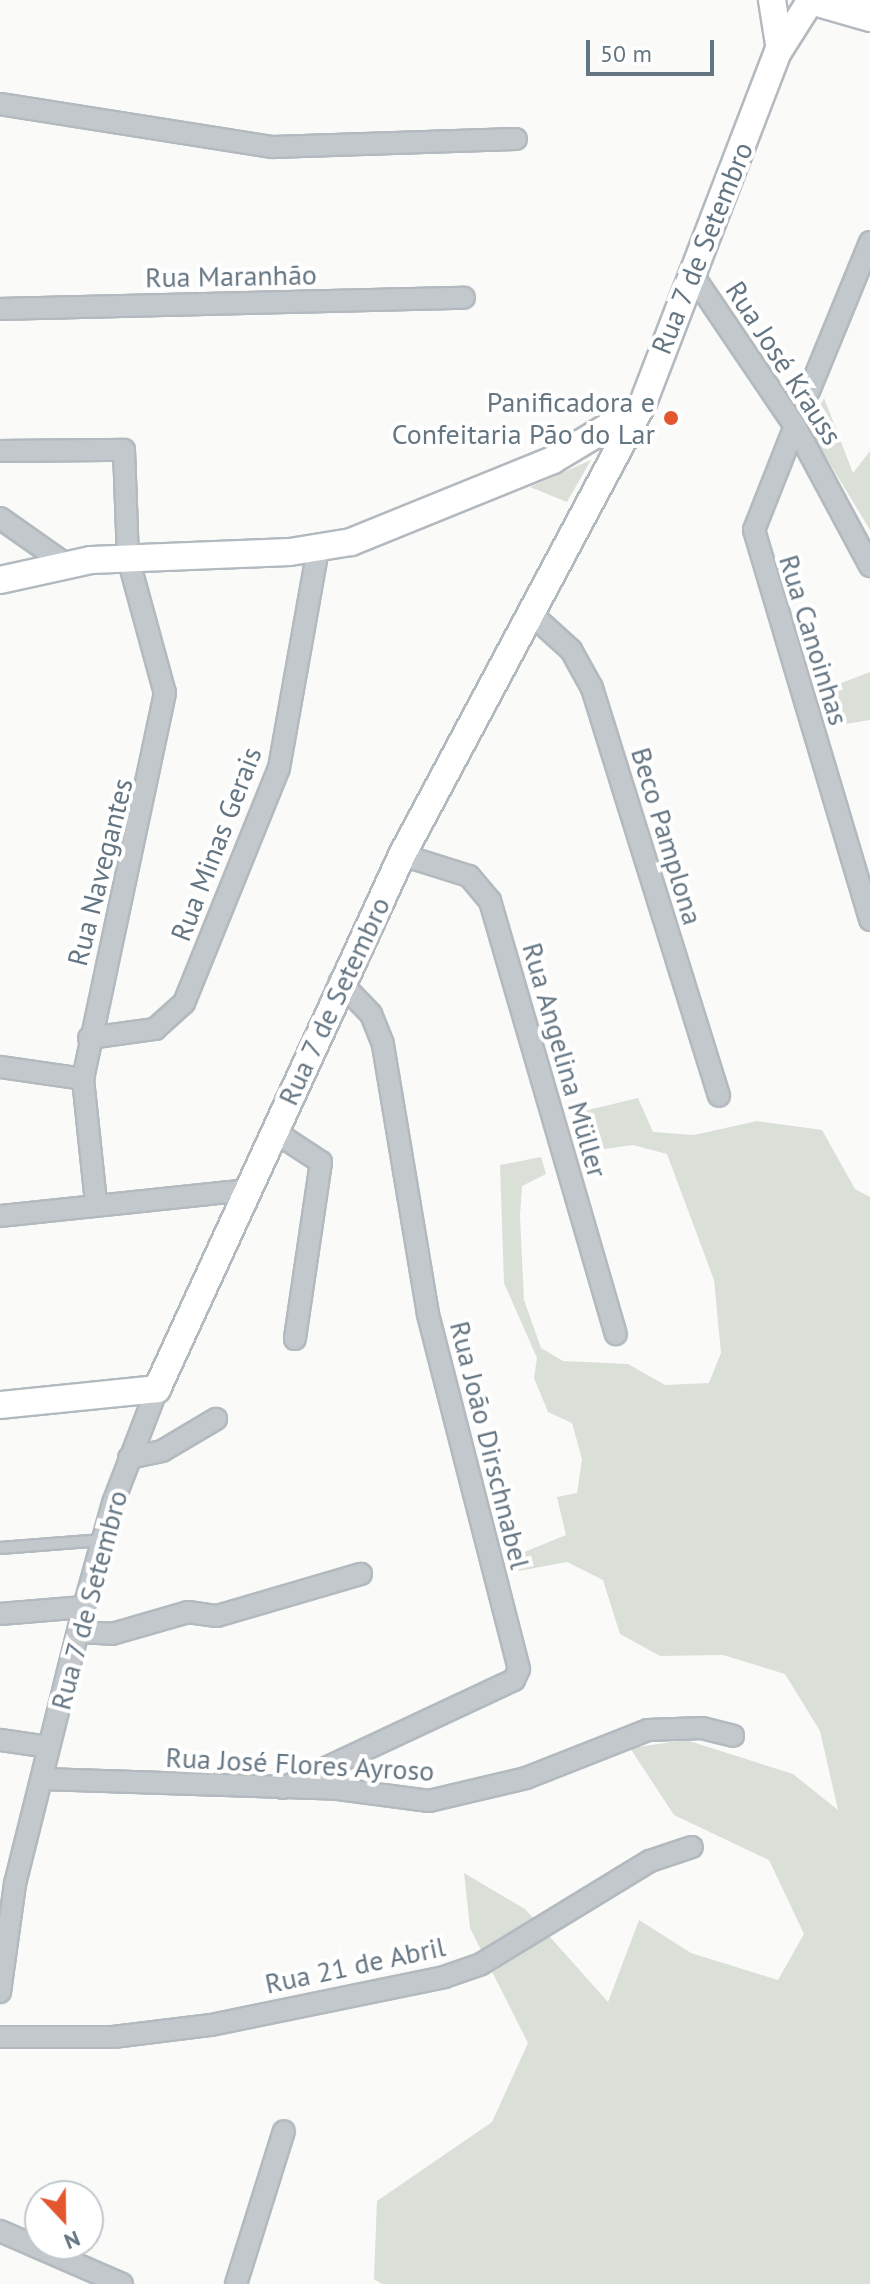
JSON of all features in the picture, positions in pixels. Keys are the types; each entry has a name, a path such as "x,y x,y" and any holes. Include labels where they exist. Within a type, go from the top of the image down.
{"main road":[{"path":"813,0 870,16"}],"street":[{"name":"Rua 7 de Setembro","path":"772,0 778,52"},
{"name":"Rua 7 de Setembro","path":"0,1992 8,1882 43,1779 103,1540 129,1458 157,1389 340,982 402,855 643,403 778,52 813,0"},
{"path":"0,104 273,147 516,139"},
{"path":"809,391 870,242"},
{"name":"Rua José Krauss","path":"694,277 795,426 870,566"},
{"name":"Rua Maranhão","path":"0,309 464,298"},
{"path":"0,580 64,563 318,550 401,524 584,445 643,403"},
{"name":"Rua Canoinhas","path":"795,426 754,530 870,920"},
{"path":"584,445 609,464"},
{"name":"Rua Navegantes","path":"0,451 124,450 128,558 161,676 164,715 89,1038 83,1079 96,1202"},
{"path":"0,518 64,563"},
{"name":"Rua Minas Gerais","path":"89,1038 155,1029 184,1003 279,768 318,550"},
{"name":"Beco Pamplona","path":"529,612 571,650 592,688 719,1096"},
{"name":"Rua Angelina Müller","path":"402,855 469,876 490,901 616,1334"},
{"name":"Rua João Dirschnabel","path":"283,1788 514,1680 519,1669 437,1358 383,1044 371,1014 340,982"},
{"path":"0,1067 83,1079"},
{"path":"275,1132 321,1162 295,1339"},
{"path":"0,1216 96,1202 249,1190"},
{"path":"0,1405 157,1389"},
{"path":"129,1458 162,1451 216,1419"},
{"path":"78,1632 112,1634 188,1612 217,1616 361,1574"},
{"path":"0,1614 84,1607"},
{"name":"Rua José Flores Ayroso","path":"43,1779 283,1788 449,1800 648,1730 702,1728 733,1736"},
{"path":"0,1740 49,1747"},
{"name":"Rua 21 de Abril","path":"0,2037 113,2037 211,2025 444,1977 481,1964 650,1861 692,1847"},
{"path":"236,2284 284,2131"},
{"path":"0,2231 122,2284"}],"lane":[{"path":"0,1548 103,1540"}],"shaded area":[{"path":"824,398 853,473 870,451 870,530 809,429"},
{"path":"591,460 567,502 530,487"},
{"path":"870,672 870,720 845,724 828,688"},
{"path":"638,1098 653,1132 694,1135 757,1121 822,1130 855,1189 870,1197 870,2284 382,2284 374,2279 377,2201 492,2122 528,2043 470,1928 464,1873 525,1909 608,2002 639,1920 691,1953 778,1980 804,1934 769,1860 674,1815 630,1748 686,1740 793,1774 838,1810 820,1731 785,1674 723,1655 660,1656 620,1634 603,1580 567,1562 513,1572 512,1557 566,1535 557,1497 577,1493 582,1459 572,1423 548,1412 534,1378 537,1358 504,1283 500,1165 541,1157 546,1174 522,1186 520,1216 524,1300 541,1348 563,1361 628,1364 665,1385 709,1383 721,1353 714,1280 667,1154 633,1145 589,1151 580,1112"}],"place":[{"name":"Panificadora e Confeitaria Pão do Lar","path":"671,418"}]}
